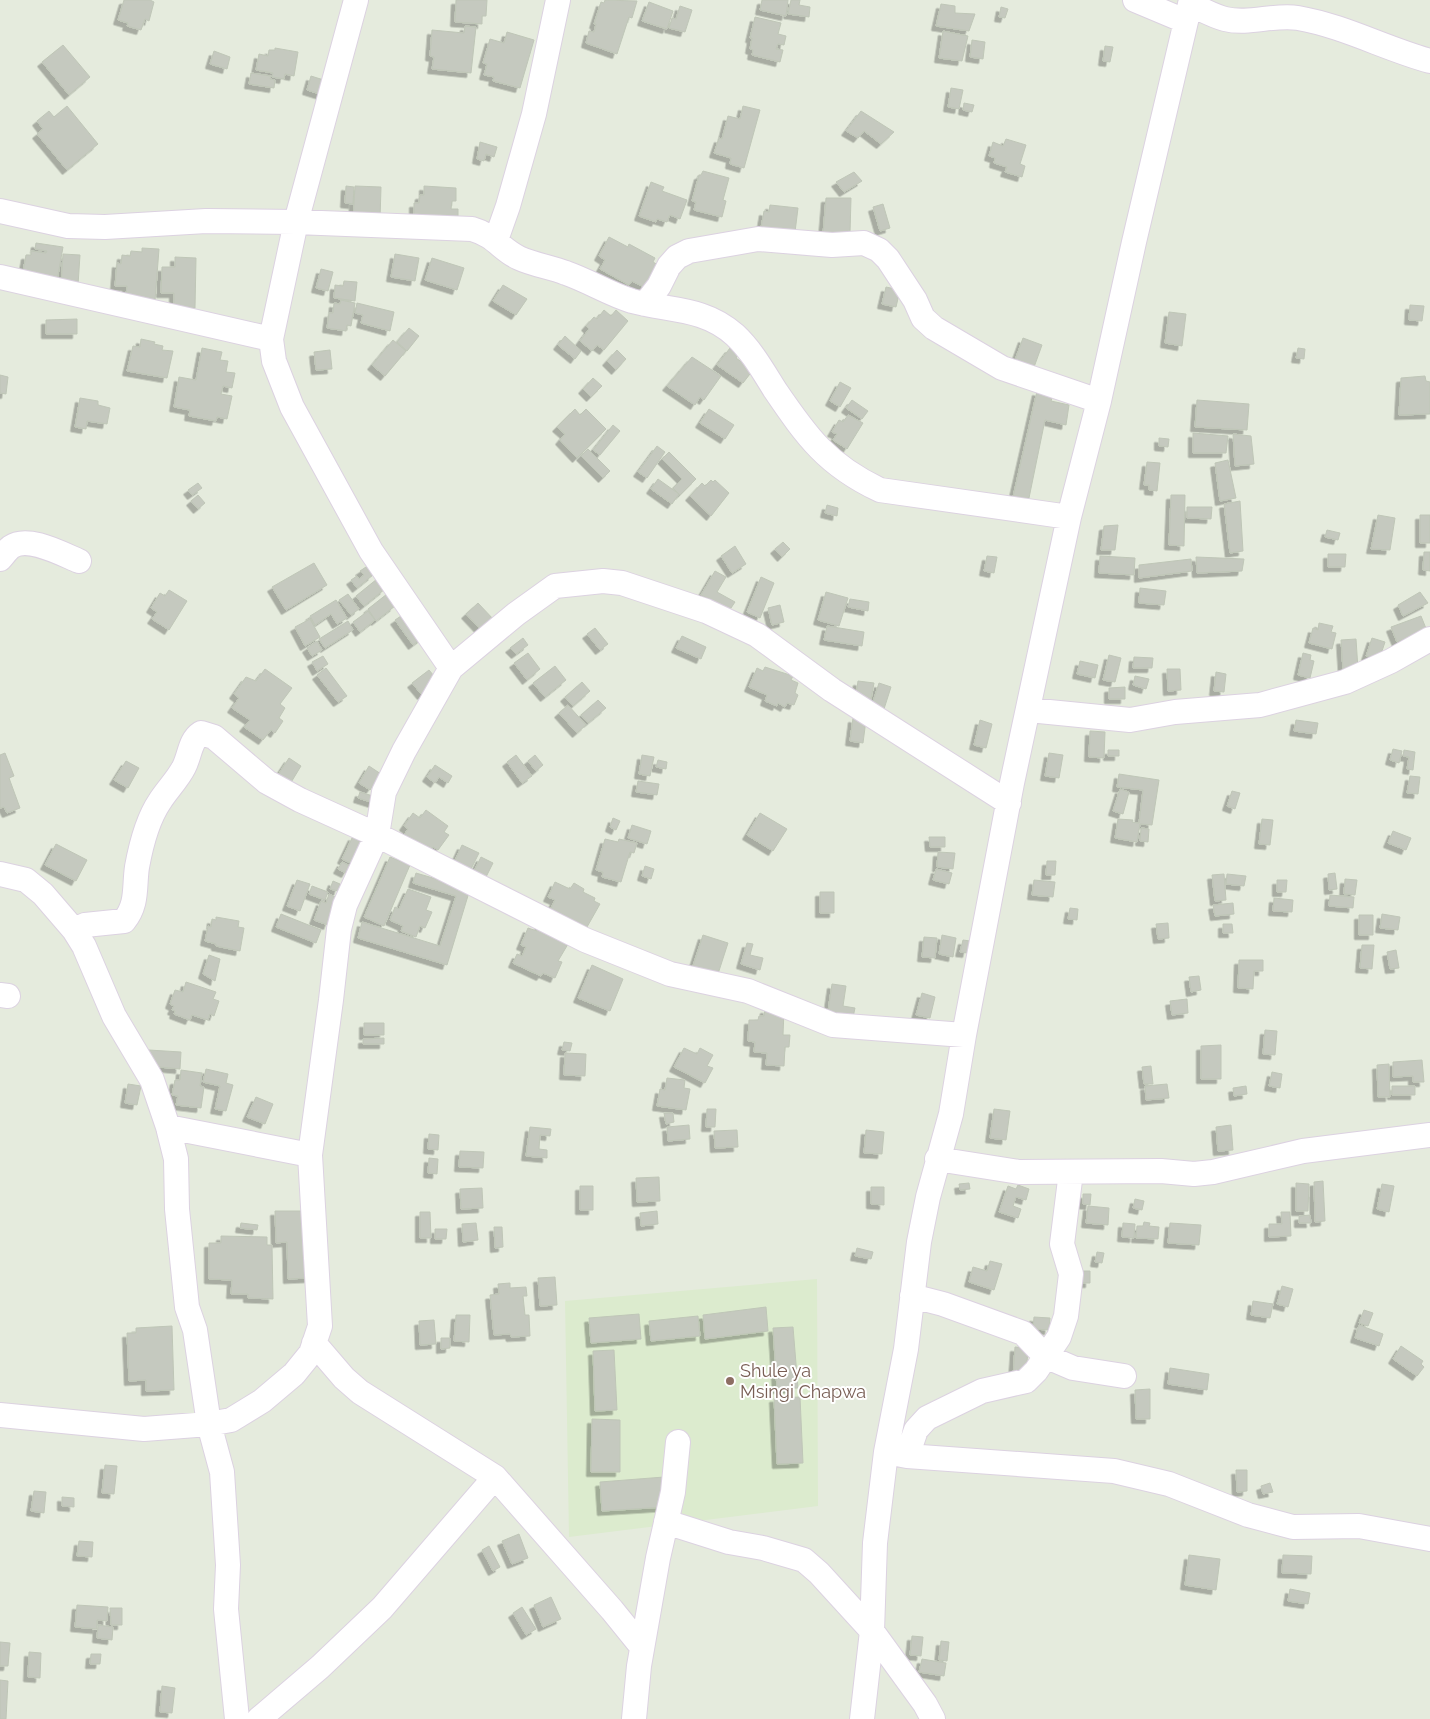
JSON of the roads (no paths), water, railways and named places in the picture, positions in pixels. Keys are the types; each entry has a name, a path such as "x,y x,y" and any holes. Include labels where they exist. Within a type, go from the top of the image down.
{"street":[{"path":"356,0 296,222 271,339 274,361 292,407 371,551 451,668"},
{"path":"496,240 508,206 534,114 558,0"},
{"path":"1135,0 1189,8 1226,19 1241,20 1275,16 1298,18 1325,25 1430,61"},
{"path":"862,1719 872,1631 875,1543 896,1454 919,1242 937,1160 951,1114 964,1035 1009,803 1069,517 1099,401 1189,8"},
{"path":"0,211 77,227 105,228 206,221 296,222 472,229 486,233 521,259 566,273 607,291 645,304 674,307 714,320 734,334 749,349 811,440 833,463 858,480 880,490 1069,517"},
{"path":"645,304 659,286 668,266 677,257 689,251 758,239 832,245 864,243 879,250 888,259 915,300 923,318 934,328 1002,368 1099,401"},
{"path":"0,278 271,339"},
{"path":"0,559 12,546 30,544 45,546 79,561"},
{"path":"0,1415 144,1429 209,1424 231,1420 262,1402 294,1374 311,1352 320,1326 310,1155 331,1000 338,929 345,905 378,835 384,792 451,668 516,614 556,586 603,581 622,583 706,611 757,635 832,690 1009,803"},
{"path":"1029,710 1130,720 1175,712 1260,705 1345,682 1391,661 1430,639"},
{"path":"74,930 85,925 124,921 131,913 136,900 137,869 143,838 158,803 184,768 195,737 201,733 214,737 267,782 300,800 378,835 585,940 670,974 748,991 833,1025 964,1035"},
{"path":"0,874 26,880 43,894 74,930 84,946 114,1016 152,1080 168,1127 176,1159 177,1209 187,1307 194,1330 209,1424 222,1472 228,1565 226,1609 237,1719"},
{"path":"168,1127 310,1155"},
{"path":"937,1160 1019,1172 1213,1172 1303,1151 1430,1135"},
{"path":"896,1454 916,1430 935,1412 982,1391 1026,1381 1036,1371 1059,1336 1066,1316 1071,1274 1062,1244 1071,1172"},
{"path":"912,1296 943,1304 1024,1333 1045,1356 1073,1368 1124,1376"},
{"path":"314,1343 344,1378 360,1392 495,1476 642,1647"},
{"path":"634,1719 642,1647 673,1492 678,1442"},
{"path":"896,1454 1114,1471 1169,1484 1248,1515 1292,1527 1359,1526 1385,1529 1430,1539"},
{"path":"258,1719 320,1666 382,1608 460,1520 495,1476"},
{"path":"666,1522 729,1542 763,1548 804,1560 819,1572 872,1631 925,1704 933,1719"}],"place":[{"name":"Shule ya Msingi Chapwa","path":"730,1381"}]}
